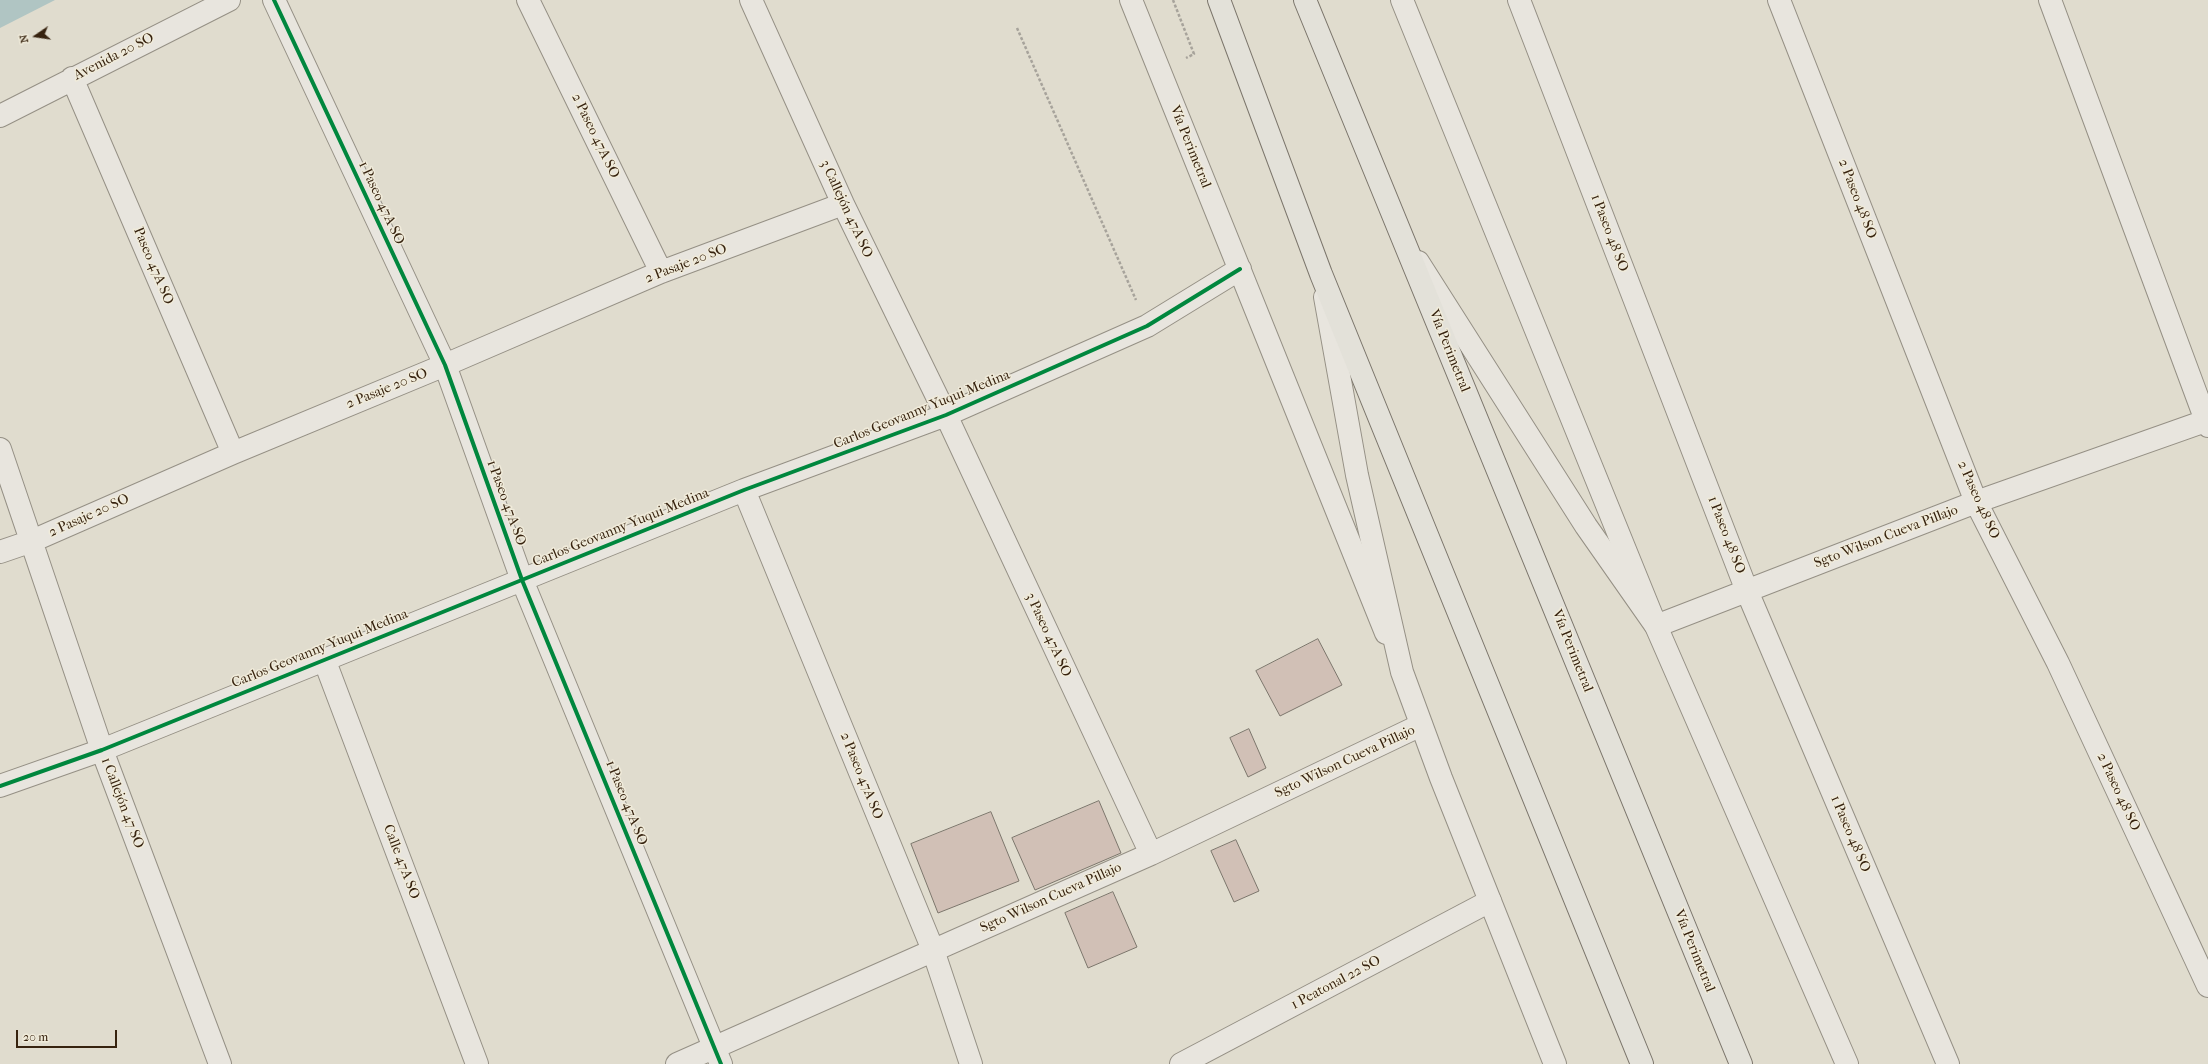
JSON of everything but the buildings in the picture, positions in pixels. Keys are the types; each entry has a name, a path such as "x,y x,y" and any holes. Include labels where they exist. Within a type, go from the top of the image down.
{"highway":[{"name":"Vía Perimetral","path":"1219,0 1321,274 1642,1064"},
{"name":"Vía Perimetral","path":"1305,0 1741,1064"}],"street":[{"name":"Avenida 20 SO","path":"0,116 72,78 229,0"},
{"name":"1 Paseo 47A SO","path":"274,0 445,365 522,580 717,1055"},
{"name":"2 Paseo 47A SO","path":"528,0 661,272"},
{"name":"3 Callejón 47A SO","path":"751,0 843,204 946,415"},
{"name":"Vía Perimetral","path":"1131,0 1402,672 1490,902 1555,1064"},
{"name":"Vía Perimetral","path":"1402,0 1656,626 1847,1064"},
{"name":"1 Paseo 48 SO","path":"1519,0 1747,591 1948,1064"},
{"name":"2 Paseo 48 SO","path":"1779,0 1976,502 2058,663 2208,986"},
{"path":"2050,0 2207,422"},
{"name":"Paseo 47A SO","path":"72,78 233,453"},
{"name":"2 Pasaje 20 SO","path":"0,552 32,541 233,453 445,365 661,272 843,204"},
{"name":"Vía Perimetral","path":"1403,238 1586,526 1656,626"},
{"name":"Carlos Geovanny Yuqui Medina","path":"0,786 102,750 744,490 946,415 1148,326 1240,270"},
{"name":"Vía Perimetral","path":"1321,274 1357,475 1402,672"},
{"name":"3 Paseo 47A SO","path":"946,415 1151,854"},
{"name":"Sgto Wilson Cueva Pillajo","path":"1656,626 1976,502 2207,422"},
{"name":"1 Callejón 47 SO","path":"0,449 102,750 220,1064"},
{"name":"2 Paseo 47A SO","path":"744,490 933,950 971,1064"},
{"name":"Calle 47A SO","path":"324,659 477,1064"},
{"name":"Sgto Wilson Cueva Pillajo","path":"677,1064 717,1055 933,950 1151,854 1421,725"},
{"name":"1 Peatonal 22 SO","path":"1182,1064 1490,902"}],"path":[{"path":"1017,28 1148,326"}],"shaded area":[{"path":"0,0 55,0 0,28"}],"cycle path":[{"path":"274,0 445,365 522,580 721,1064"},
{"path":"0,786 102,750 744,490 946,415 1147,326 1240,269"}]}
